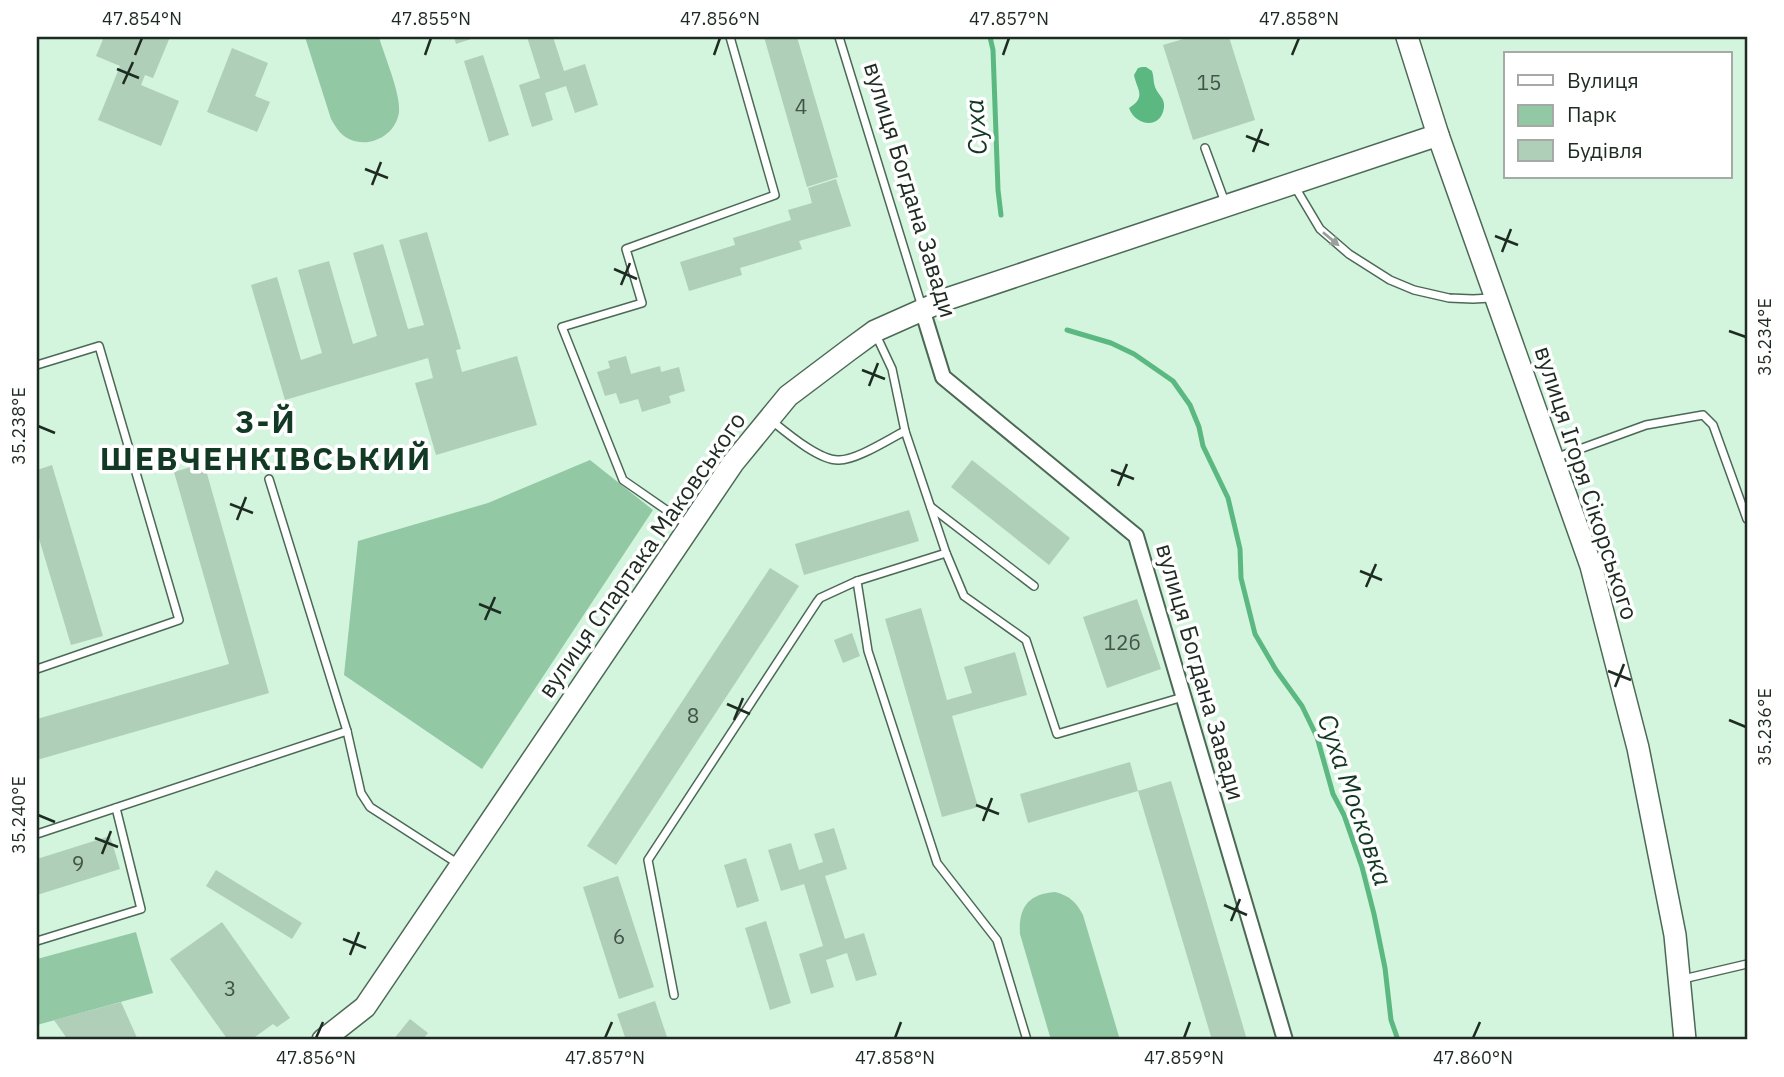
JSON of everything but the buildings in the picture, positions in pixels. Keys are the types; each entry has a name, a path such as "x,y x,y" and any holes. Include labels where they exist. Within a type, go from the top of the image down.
{"street":[{"name":"вулиця Ігоря Сікорського","path":"1407,37 1438,135 1591,566 1638,748 1675,934 1685,1040"},
{"name":"вулиця Спартака Маковського","path":"323,1040 365,1007 689,526 733,463 788,396 875,331 922,309 1438,135"},
{"name":"вулиця Богдана Завади","path":"922,309 943,377 1136,536 1285,1040"}],"lane":[{"path":"689,526 623,480 562,327 642,303 626,249 775,195 730,37"},
{"name":"вулиця Богдана Завади","path":"839,37 922,309"},
{"path":"1205,148 1227,205"},
{"path":"1293,183 1320,229 1349,254 1390,280 1415,290 1449,298 1495,298"},
{"path":"875,331 892,369 905,430 946,553 964,596 1026,640 1057,734 1183,697"},
{"path":"37,365 99,346 179,620 37,670"},
{"path":"1553,459 1646,425 1703,415 1713,425 1747,519"},
{"path":"769,419 821,456 837,461 853,458 905,430"},
{"path":"269,479 346,731 360,793 370,807 461,866"},
{"path":"931,507 1034,586"},
{"path":"674,995 648,860 820,598 857,581 946,553"},
{"path":"857,581 868,650 937,863 997,940 1027,1040"},
{"path":"37,834 346,731"},
{"path":"37,941 141,909 116,808"},
{"path":"1679,979 1747,964"}],"green space":[{"path":"305,37 379,37 399,104 397,120 381,138 357,142 338,130 331,119"},
{"path":"590,460 653,510 482,769 344,675 358,541 488,503"},
{"path":"1055,892 1072,900 1083,915 1120,1040 1051,1040 1020,934 1020,925 1023,910 1032,899"},
{"path":"136,932 153,993 37,1025 37,959"}],"shaded area":[{"path":"1146,67 1152,71 1155,87 1164,104 1159,119 1148,123 1137,119 1129,108 1139,97 1134,75 1138,68"}],"waterway":[{"name":"Суха","path":"990,37 993,50 1001,215"},
{"name":"Суха Московка","path":"1067,330 1111,343 1134,354 1173,381 1190,405 1203,446 1228,498 1240,549 1241,578 1255,634 1302,706 1317,737 1333,794 1344,815 1362,867 1385,968 1391,1020 1398,1040"}],"district":[{"name":"3-Й ШЕВЧЕНКІВСЬКИЙ","path":"266,440"}]}
